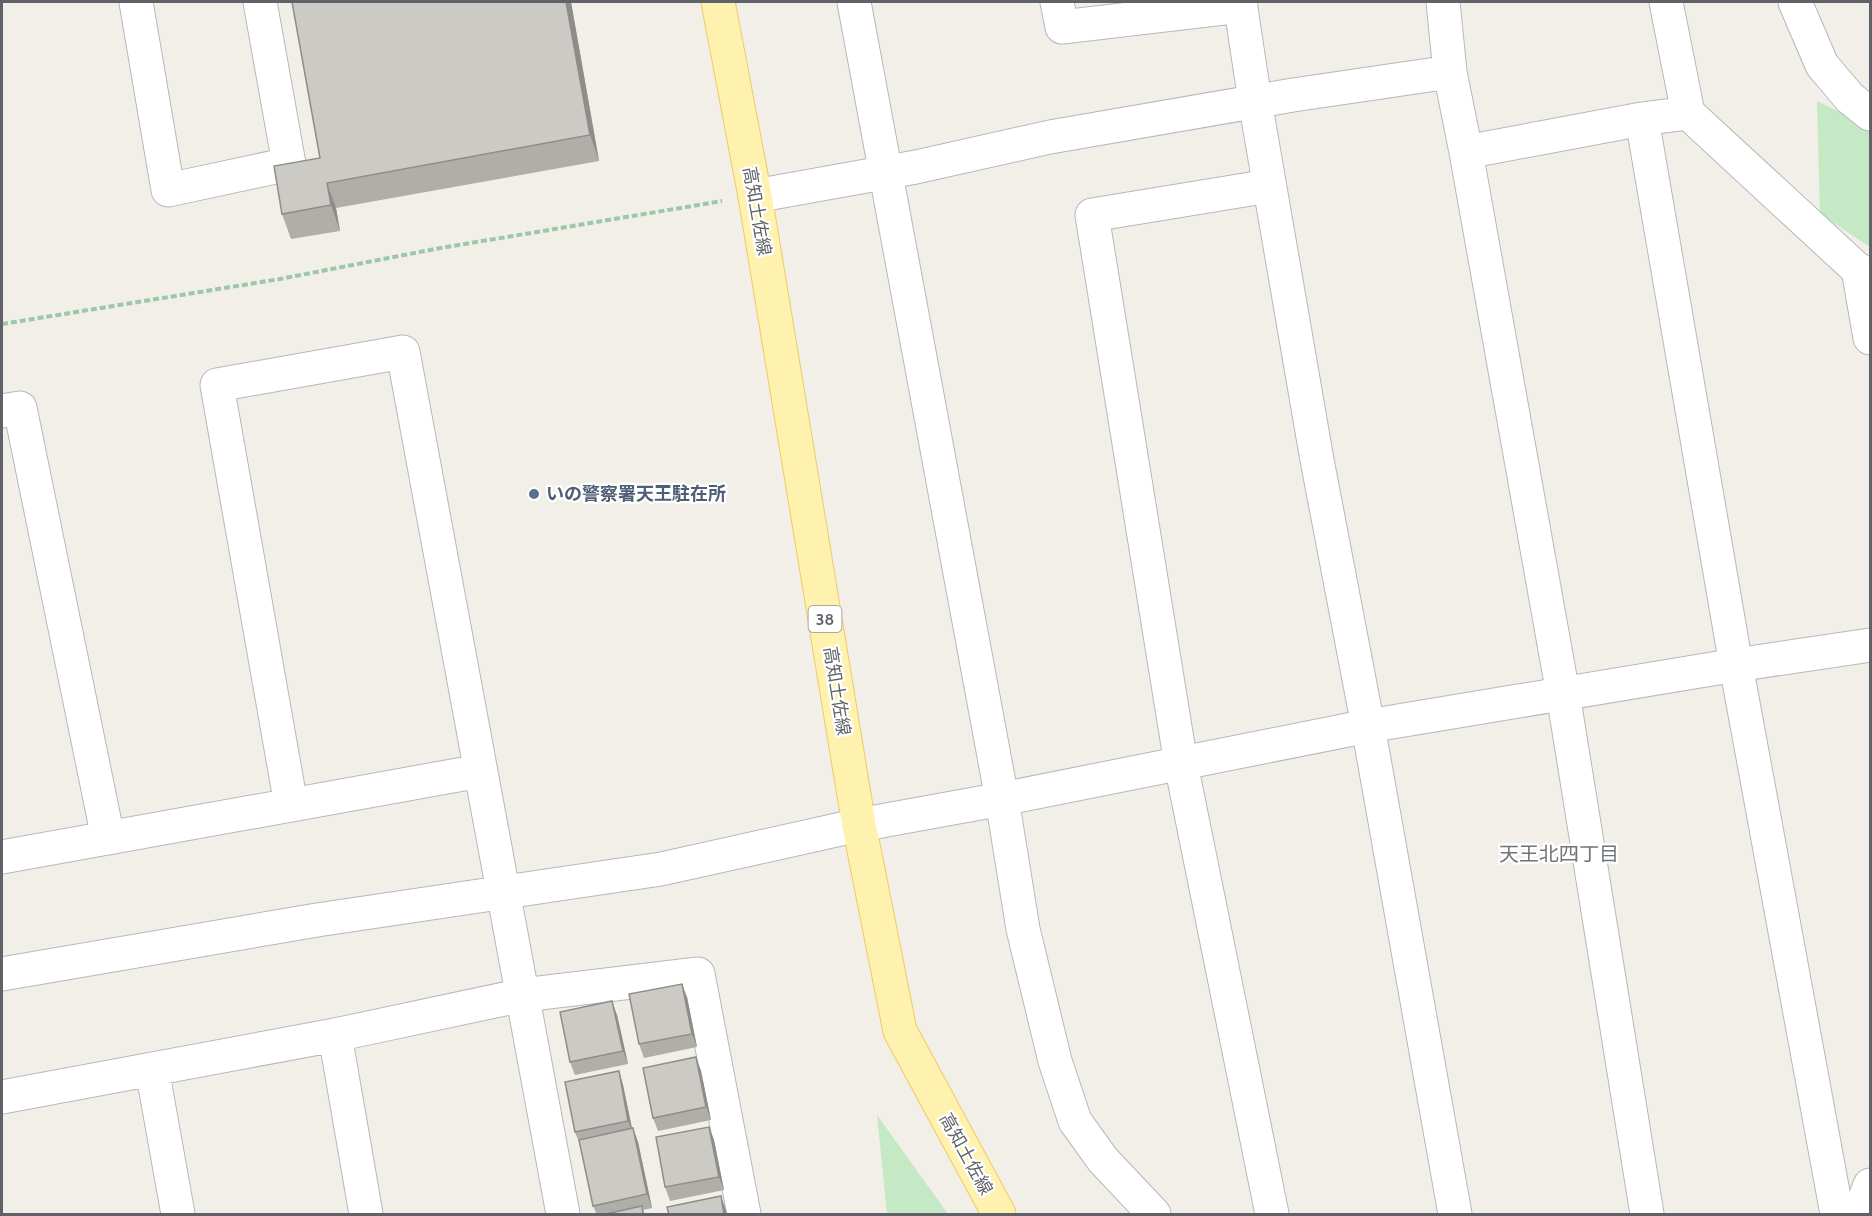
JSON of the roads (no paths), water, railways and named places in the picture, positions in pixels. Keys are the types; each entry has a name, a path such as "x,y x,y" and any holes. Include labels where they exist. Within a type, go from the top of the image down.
{"main road":[{"name":"高知土佐線","path":"718,2 755,196 859,825 900,1031 999,1215"}],"street":[{"path":"136,2 168,190 289,164 260,2"},
{"path":"854,2 1002,799 1023,929 1055,1061 1075,1121 1103,1160 1154,1215"},
{"path":"1057,2 1062,27 1240,4 1254,101 1317,460 1368,726 1455,1215"},
{"path":"1443,2 1450,72 1563,694 1647,1215"},
{"path":"1666,2 1688,113 1864,275 1870,338"},
{"path":"1795,2 1822,65 1850,98 1870,114"},
{"path":"755,196 916,167 1050,137 1254,101 1450,72"},
{"path":"1466,152 1642,119 1688,113"},
{"path":"1642,119 1736,665 1837,1215"},
{"path":"1269,186 1092,215 1181,764 1272,1215"},
{"path":"291,805 217,385 403,352 480,771 505,892 563,1215"},
{"path":"2,411 20,408 108,838"},
{"path":"2,974 317,920 661,869 859,825 1368,726 1870,645"},
{"path":"2,857 480,771"},
{"path":"2,1097 335,1035 523,995 698,974 744,1215"},
{"path":"335,1035 366,1215"},
{"path":"152,1069 178,1215"},
{"path":"1859,1215 1870,1185"}],"place":[{"name":"いの警察署天王駐在所","path":"534,494"}],"district":[{"name":"天王北四丁目","path":"1559,854"}]}
